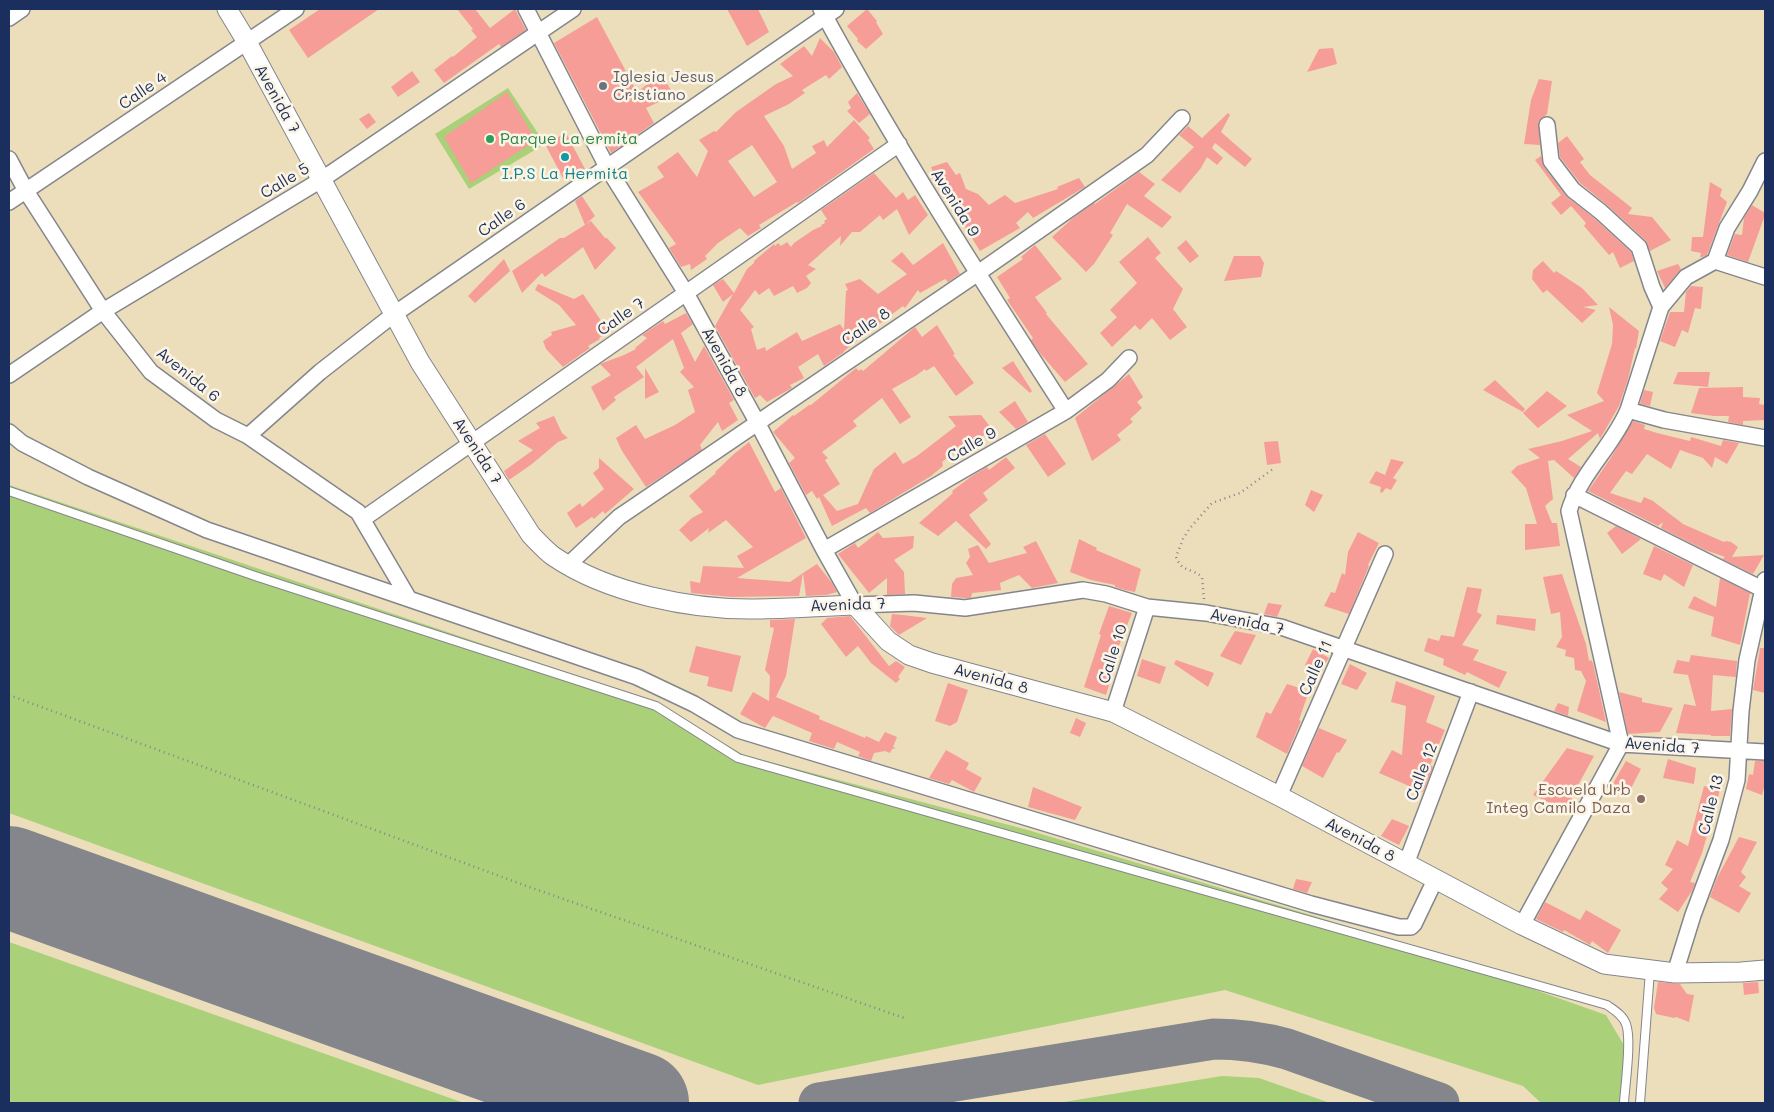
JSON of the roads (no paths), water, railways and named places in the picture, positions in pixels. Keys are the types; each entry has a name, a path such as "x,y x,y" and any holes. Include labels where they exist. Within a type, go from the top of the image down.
{"street":[{"path":"9,18 22,9"},
{"name":"Avenida 7","path":"227,9 247,42 420,362 531,535 552,555 588,576 617,587 659,598 704,606 755,609 914,603 965,608 1045,594 1083,590 1106,594 1147,607 1206,613 1281,627 1343,650 1621,744 1765,752"},
{"name":"Calle 4","path":"9,202 296,9"},
{"name":"Avenida 8","path":"526,9 607,167 686,294 855,605 888,640 909,655 932,663 1112,712 1279,796 1436,878 1522,926 1604,964 1675,973 1765,970"},
{"name":"Calle 5","path":"9,375 103,311 321,180 573,9"},
{"name":"Avenida 9","path":"828,12 899,144 1066,411"},
{"name":"Calle 6","path":"248,436 320,372 393,315 828,12"},
{"name":"Calle 8","path":"568,565 619,517 978,273 1147,155 1182,118"},
{"path":"1547,125 1551,161 1573,190 1601,212 1639,247 1652,287 1661,307"},
{"name":"Calle 7","path":"363,519 899,144"},
{"name":"Avenida 6","path":"9,159 26,191 103,311 151,372 216,420 248,436 358,512 409,599"},
{"path":"1522,926 1621,744 1569,511 1574,495 1621,426 1628,410 1661,307 1686,277 1715,261 1727,228 1750,191 1765,160"},
{"path":"1715,261 1765,277"},
{"name":"Calle 9","path":"824,550 1066,411 1108,380 1130,358"},
{"path":"1628,410 1664,420 1765,438"},
{"path":"9,432 22,443 88,477 207,530 637,677 694,704 738,730 1311,904 1399,927 1411,927 1414,924 1436,878"},
{"path":"1574,495 1764,586"},
{"name":"Calle 11","path":"1279,796 1385,554"},
{"name":"Calle 13","path":"1675,973 1693,915 1721,840 1737,780 1741,711 1747,660 1764,586"},
{"name":"Calle 10","path":"1112,712 1147,607"},
{"name":"Calle 12","path":"1406,864 1471,692"}],"lane":[{"path":"9,491 258,577 656,706 738,758 1607,1005 1621,1016 1626,1023 1629,1035 1624,1103"},
{"path":"1640,1103 1650,971"}],"place":[{"name":"Iglesia Jesus Cristiano","path":"603,86"},
{"name":"Parque La ermita","path":"490,139"},
{"name":"I.P.S La Hermita","path":"565,157"},
{"name":"Escuela Urb Integ Camilo Daza","path":"1641,799"}]}
